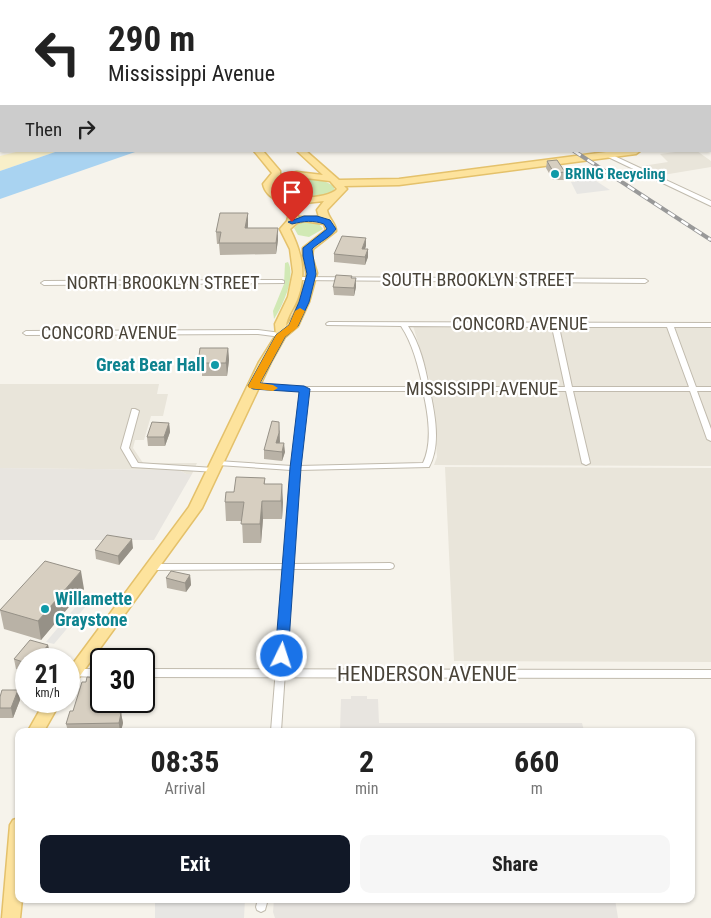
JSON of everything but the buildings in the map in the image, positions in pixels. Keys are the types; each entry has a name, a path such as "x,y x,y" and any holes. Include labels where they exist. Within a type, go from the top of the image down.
{"main road":[{"path":"259,152 277,172 268,188 293,209 295,215 286,229 296,252 297,279 293,298 280,324 281,335"},
{"path":"80,664 154,567 195,508 253,386 281,335 293,326 311,279 312,269 307,251 317,239 331,231 331,227 322,210 326,202 336,196 342,189 302,152"},
{"path":"303,152 327,168 346,177 367,181 399,182"},
{"path":"276,196 306,200 336,196 399,182 620,152"},
{"path":"273,180 299,176 336,182 399,182"},
{"path":"292,222 308,218 327,222"},
{"path":"289,236 302,240 317,239"},
{"path":"38,728 46,713"},
{"path":"11,918 15,872"}],"street":[{"path":"605,153 711,204"},
{"name":"SOUTH BROOKLYN STREET","path":"297,279 645,281"},
{"name":"NORTH BROOKLYN STREET","path":"44,283 282,282"},
{"name":"CONCORD AVENUE","path":"329,324 711,325"},
{"path":"135,411 125,448 135,465 295,468 426,465 432,454 428,388 412,334 403,324"},
{"path":"555,325 586,463"},
{"path":"670,325 711,439"},
{"name":"CONCORD AVENUE","path":"26,333 258,332 281,335"},
{"name":"MISSISSIPPI AVENUE","path":"253,386 304,389 711,389"},
{"path":"276,728 295,468 304,389"},
{"path":"154,567 390,566"},
{"name":"HENDERSON AVENUE","path":"155,673 711,674"}],"shaded area":[{"path":"698,152 711,161 711,167 663,175 642,166 668,162 660,154"},
{"path":"578,167 591,178 588,179 593,179 610,190 577,194 571,182 575,182 575,180 569,180 560,170"},
{"path":"413,326 711,327 711,466 434,465 437,457 431,385"},
{"path":"0,384 159,384 157,394 168,394 163,416 151,416 144,440 135,440 133,448 143,463 197,463 192,474 186,474 179,470 0,468"},
{"path":"445,467 711,468 711,662 454,661"},
{"path":"0,468 179,470 186,474 192,474 154,540 0,540"},
{"path":"78,604 86,606 54,644 46,642"},
{"path":"351,696 367,696 367,699 378,699 379,723 582,723 583,728 340,728 341,699 351,699"},
{"path":"155,903 245,903 244,918 155,918"},
{"path":"274,903 616,903 618,918 275,918"}],"green space":[{"path":"303,178 324,181 334,186 334,190 322,196 306,198 289,196 277,189 279,183"},
{"path":"301,221 318,223 323,229 309,237 298,235 294,228"},
{"path":"288,262 290,268 289,283 284,299 274,319 273,311 284,284 285,263"}],"sand":[{"path":"16,152 55,152 0,171 0,156"}],"water":[{"path":"55,152 135,152 0,199 0,171"}],"railway":[{"path":"576,152 711,240"}],"slow traffic":[{"path":"273,388 253,386 281,335 293,326 300,311"}],"place":[{"name":"BRING Recycling","path":"555,174"},
{"name":"Great Bear Hall","path":"215,365"},
{"name":"Willamette Graystone","path":"45,609"}],"route":[{"path":"282,656 295,468 304,389 253,386 281,335 293,326 304,302 312,274 307,256 310,244 331,231 330,224 317,219 304,218 292,222"}]}
